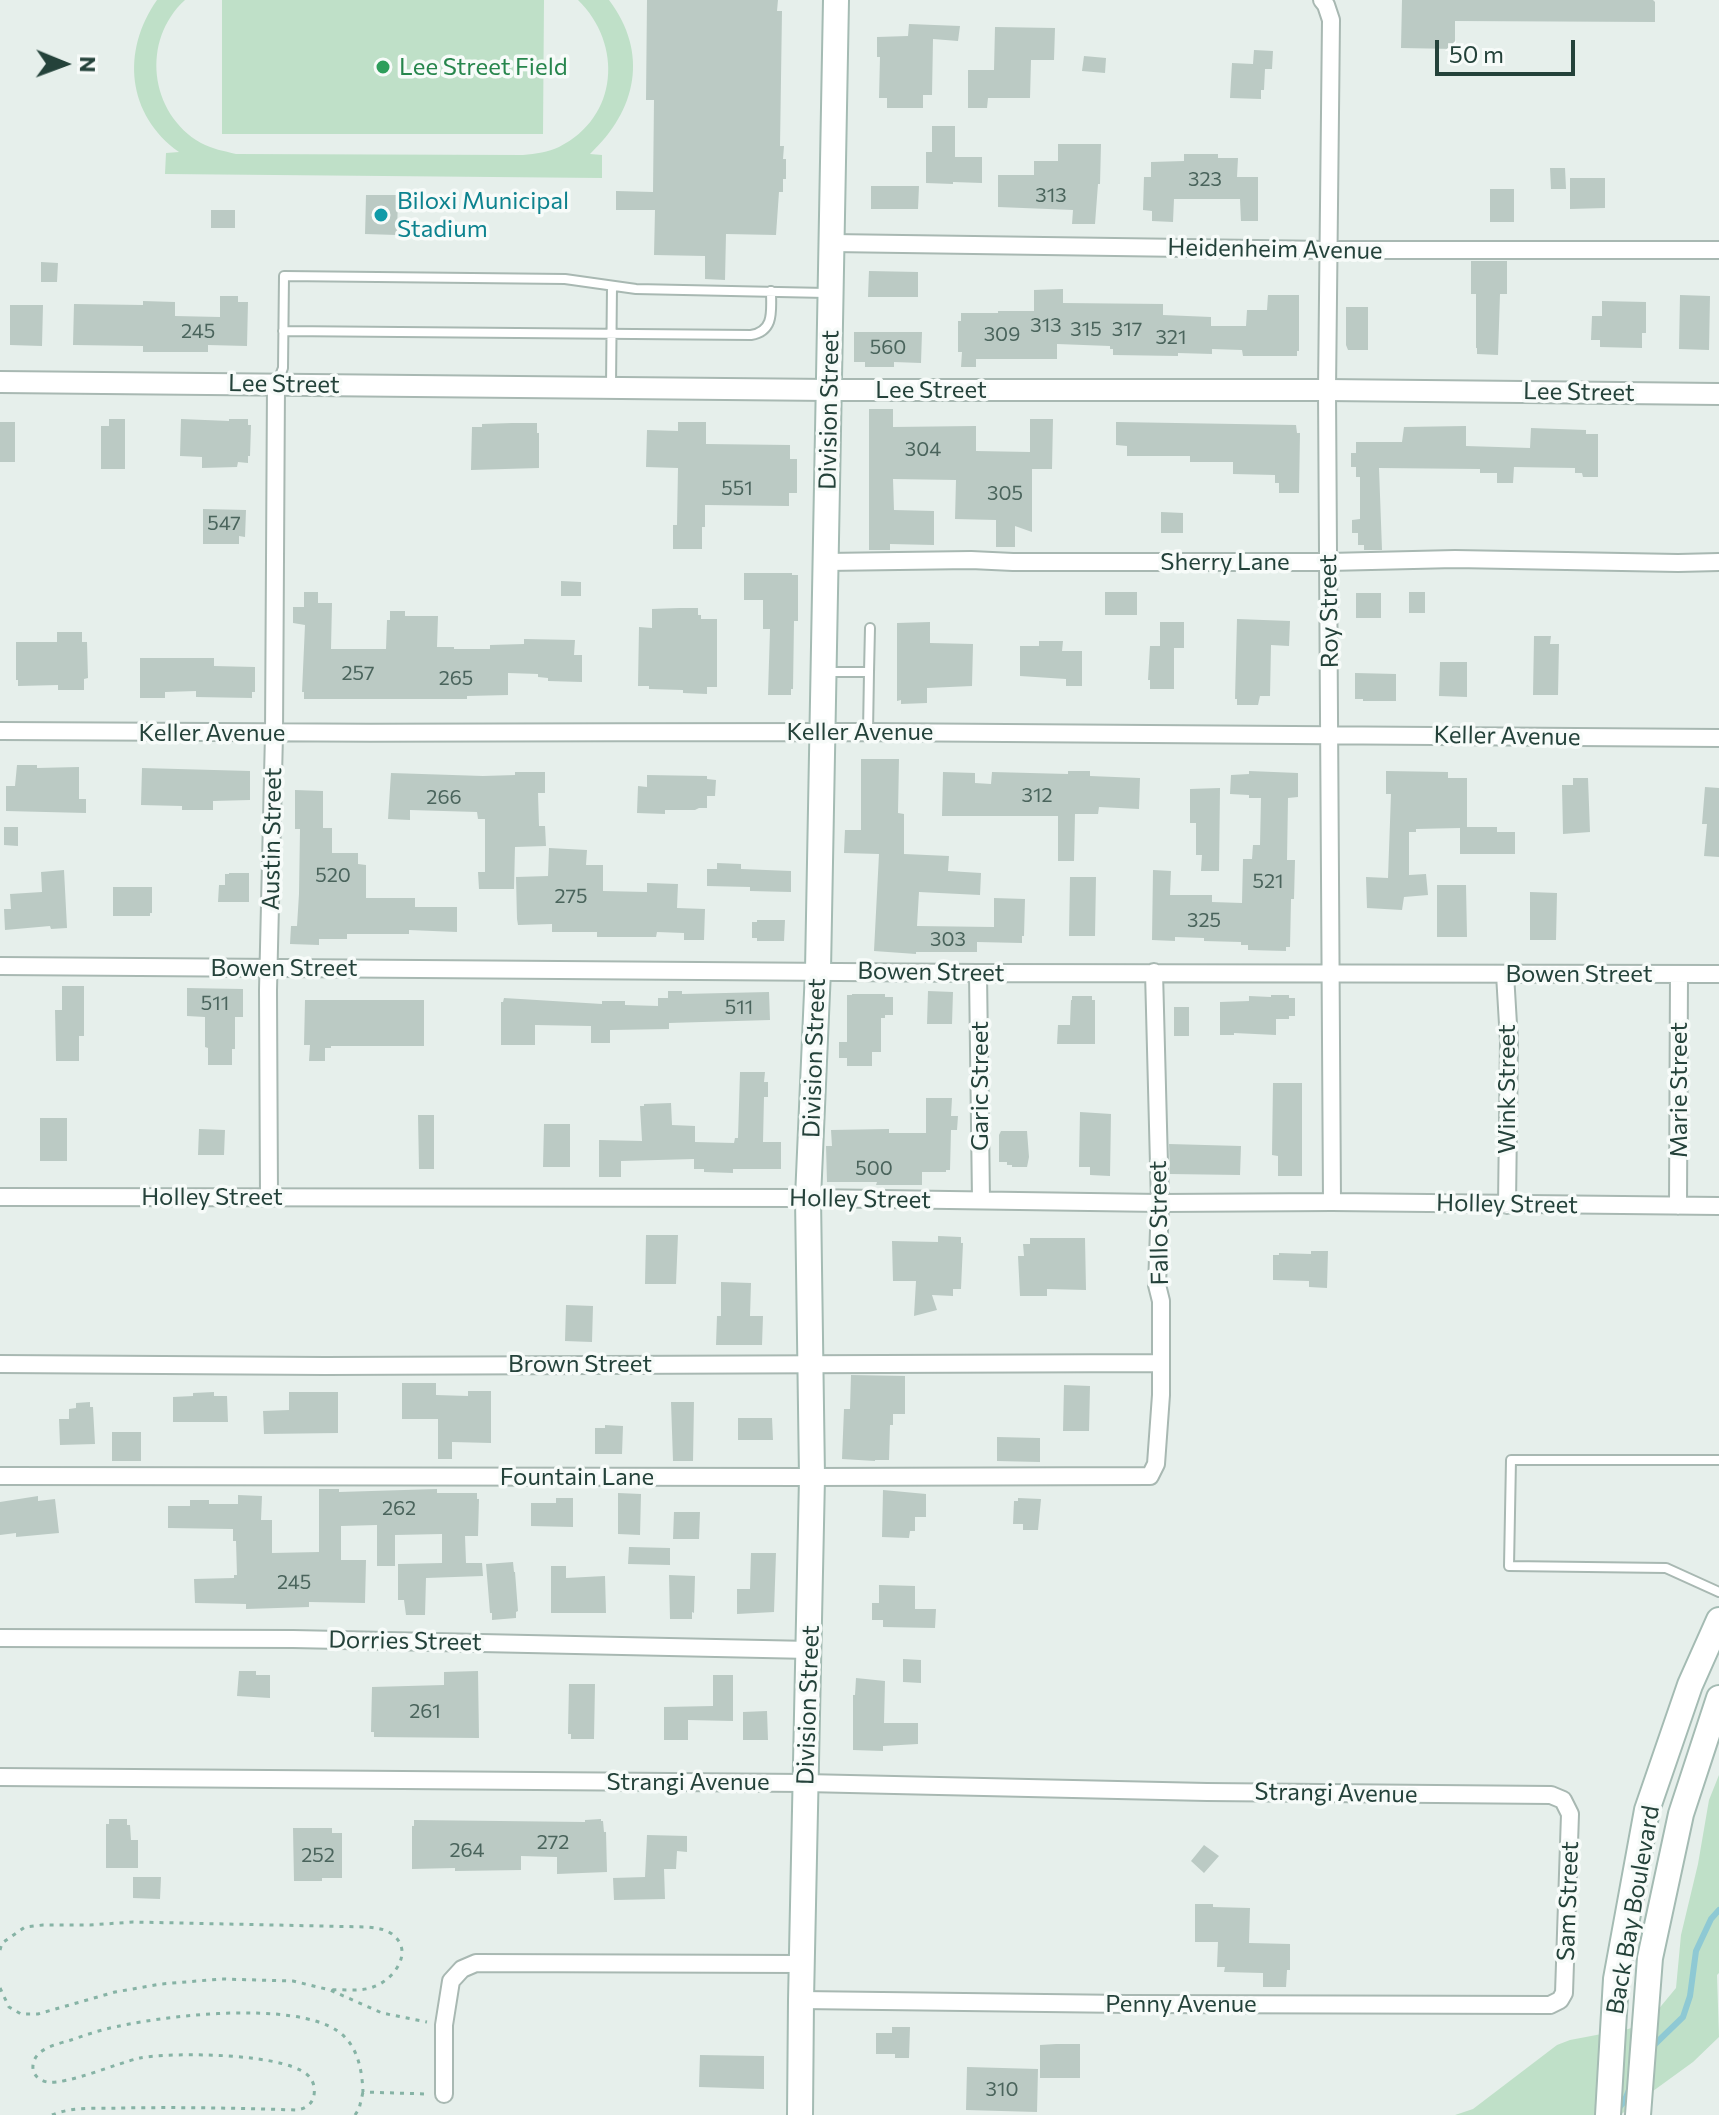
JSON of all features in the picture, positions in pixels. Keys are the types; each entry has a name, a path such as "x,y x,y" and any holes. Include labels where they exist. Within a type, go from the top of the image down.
{"main road":[{"name":"Division Street","path":"800,2115 812,1477 808,1198 818,970 836,0"},
{"name":"Back Bay Boulevard","path":"1608,2115 1616,1979 1647,1810 1690,1685 1719,1620"},
{"name":"Back Bay Boulevard","path":"1638,2115 1650,1958 1681,1814 1719,1698"}],"street":[{"name":"Roy Street","path":"1322,0 1331,20 1327,390 1332,1202"},
{"name":"Heidenheim Avenue","path":"832,243 1327,250 1719,250"},
{"name":"Lee Street","path":"0,382 1719,394"},
{"name":"Austin Street","path":"269,1197 268,990 274,734 276,384"},
{"name":"Sherry Lane","path":"826,562 1455,559 1719,562"},
{"name":"Keller Avenue","path":"0,731 274,734 1330,733 1719,738"},
{"name":"Bowen Street","path":"0,966 978,973 1719,974"},
{"name":"Fallo Street","path":"1153,1473 1161,1395 1154,972"},
{"name":"Garic Street","path":"978,973 981,1200"},
{"name":"Wink Street","path":"1505,974 1509,1041 1507,1205"},
{"name":"Marie Street","path":"1678,1206 1679,974"},
{"name":"Holley Street","path":"0,1197 808,1198 1719,1206"},
{"name":"Brown Street","path":"0,1364 1160,1363"},
{"name":"Fountain Lane","path":"0,1476 1143,1477 1153,1473"},
{"name":"Dorries Street","path":"0,1638 309,1639 810,1650"},
{"name":"Strangi Avenue","path":"0,1777 805,1783 1207,1792 1551,1795 1565,1803"},
{"name":"Sam Street","path":"1560,2000 1564,1993 1571,1830 1570,1814 1565,1803"},
{"path":"444,2094 444,2025 451,1981 462,1969 476,1963 802,1964"},
{"name":"Penny Avenue","path":"801,2000 1526,2006 1550,2005 1560,2000"}],"lane":[{"path":"276,384 283,368 284,276 565,279 636,289 831,293"},
{"path":"611,388 612,286"},
{"path":"283,331 759,334 771,321 771,291"},
{"path":"868,732 870,628"},
{"path":"824,672 869,672"},
{"path":"1719,1460 1511,1460 1509,1566 1666,1568 1719,1592"}],"path":[{"path":"0,1950 2,1943 25,1927 133,1922 368,1927 384,1930 396,1937 401,1947 401,1959 398,1969 386,1980 375,1987 330,1990"},
{"path":"0,1988 9,2007 21,2014 38,2014 115,1992 161,1984 222,1979 293,1981 330,1990 382,2013 444,2025"},
{"path":"52,2115 75,2110 296,2110 307,2107 315,2091 312,2079 302,2070 283,2063 176,2054 142,2058 64,2081 49,2082 39,2079 34,2072 33,2062 40,2053 105,2029 155,2019 264,2014 321,2022 339,2032 350,2043 362,2075 363,2092 355,2115"},
{"path":"363,2092 444,2094"}],"green space":[{"path":"157,0 185,0 171,16 157,55 161,95 170,114 201,143 236,154 523,155 559,147 579,134 594,118 608,79 608,58 602,37 593,18 578,0 609,0 630,40 632,80 618,119 590,154 602,155 602,178 165,174 166,153 179,152 149,120 140,101 134,61 145,20"},
{"name":"Lee Street Field","path":"222,0 544,0 543,134 222,134"},
{"path":"1719,1775 1719,2037 1693,2062 1620,2115 1455,2115 1473,2109 1557,2045 1647,2023 1676,1988 1681,1935 1709,1800"}],"building":[{"path":"647,0 778,0 777,11 782,11 780,146 784,146 786,179 783,179 783,192 779,192 776,235 726,234 725,280 705,279 705,256 654,255 655,210 616,210 616,191 653,192 654,100 646,100"},
{"path":"1402,0 1653,0 1655,22 1455,21 1455,49 1401,48"},
{"path":"909,24 960,26 958,41 933,39 932,95 923,95 923,108 887,108 887,98 879,98 877,37 908,36"},
{"path":"995,27 1055,28 1054,60 1031,60 1030,98 988,98 987,108 968,108 968,70 994,70"},
{"path":"1254,50 1273,51 1272,69 1265,69 1261,99 1230,98 1232,63 1253,64"},
{"path":"1084,56 1106,58 1105,73 1082,71"},
{"path":"932,126 955,126 955,157 982,157 982,183 926,183 926,152 932,152"},
{"path":"1058,144 1101,144 1095,224 1072,224 1073,210 998,207 998,175 1034,175 1034,161 1058,161"},
{"path":"1184,154 1218,154 1218,158 1238,158 1237,177 1258,177 1258,221 1241,221 1240,199 1174,199 1173,222 1152,221 1152,211 1143,210 1144,177 1151,177 1151,162 1184,161"},
{"path":"1550,168 1565,168 1566,189 1551,189"},
{"path":"1570,178 1605,178 1605,208 1570,209"},
{"path":"871,186 919,186 918,209 871,209"},
{"path":"1490,189 1514,189 1514,222 1490,222"},
{"name":"Biloxi Municipal Stadium","path":"366,195 398,195 397,235 365,234"},
{"path":"211,210 235,210 235,228 211,228"},
{"path":"1471,261 1507,261 1507,294 1500,294 1498,355 1477,354 1476,294 1471,294"},
{"path":"41,262 58,263 57,282 41,282"},
{"path":"869,271 918,272 918,297 868,297"},
{"path":"1063,289 1063,303 1163,304 1163,315 1211,317 1211,326 1246,326 1247,310 1267,310 1268,295 1299,295 1299,351 1297,356 1243,356 1242,350 1212,349 1212,354 1113,355 1110,346 1057,344 1057,359 976,359 976,367 961,367 958,321 961,321 961,313 1034,311 1034,290"},
{"path":"1680,295 1710,296 1709,350 1679,349"},
{"path":"220,296 238,296 238,302 248,302 247,346 208,345 208,352 143,352 143,346 73,345 74,304 175,302 175,316 220,317"},
{"path":"1602,301 1646,302 1646,333 1642,333 1642,348 1600,347 1600,340 1591,340 1592,316 1602,316"},
{"path":"10,305 43,305 42,346 10,345"},
{"path":"1346,307 1368,307 1368,350 1348,350"},
{"path":"854,332 922,332 921,363 894,362 894,367 865,367 865,362 854,362"},
{"path":"869,409 893,409 893,427 976,426 976,451 1030,452 1030,419 1053,419 1052,469 1032,469 1032,532 1015,526 1015,547 996,547 996,520 955,519 956,480 893,479 894,510 934,511 934,545 890,544 890,550 869,550"},
{"path":"109,419 125,419 125,469 101,469 101,426 109,426"},
{"path":"181,419 248,419 248,425 251,425 248,463 238,462 237,467 202,468 202,457 180,456"},
{"path":"0,422 15,422 15,462 0,462"},
{"path":"678,422 706,422 706,444 790,445 790,459 797,459 797,493 789,493 789,506 705,505 702,549 673,549 673,525 677,525 678,468 646,467 647,430 678,431"},
{"path":"1116,422 1296,425 1297,433 1300,433 1299,493 1279,493 1275,475 1233,474 1233,462 1190,462 1190,456 1127,456 1127,446 1116,445"},
{"path":"537,423 539,468 471,470 472,427"},
{"path":"1466,426 1466,446 1530,448 1531,428 1586,430 1586,434 1598,434 1598,477 1583,477 1582,473 1575,473 1575,468 1514,467 1513,483 1497,483 1497,473 1480,473 1480,469 1379,468 1382,550 1364,550 1364,545 1358,545 1358,533 1352,533 1352,520 1360,519 1360,477 1356,477 1356,467 1351,467 1351,453 1356,453 1356,442 1402,442 1404,427"},
{"path":"203,509 246,510 245,537 239,536 239,544 203,544"},
{"path":"1161,512 1183,513 1183,533 1161,533"},
{"path":"744,573 798,575 798,621 794,621 791,695 768,695 770,629 763,629 763,600 744,600"},
{"path":"561,581 581,582 581,596 561,596"},
{"path":"304,592 318,592 318,603 332,603 331,649 386,649 390,611 405,611 405,616 438,616 437,647 490,649 490,645 524,644 524,639 575,640 574,655 582,655 582,682 548,681 548,678 538,677 538,674 508,673 508,695 467,696 467,699 304,699 305,625 293,623 293,607 304,607"},
{"path":"1105,592 1137,592 1137,615 1105,615"},
{"path":"1409,592 1425,592 1425,613 1409,613"},
{"path":"1356,593 1381,593 1381,618 1356,618"},
{"path":"698,608 701,619 717,619 717,687 707,687 707,694 638,686 639,627 652,628 652,609"},
{"path":"1237,619 1290,621 1289,646 1271,645 1270,696 1260,696 1258,705 1237,705 1235,699"},
{"path":"930,622 930,643 973,644 972,686 927,688 927,703 901,704 901,700 897,701 897,623"},
{"path":"1160,622 1184,622 1184,648 1174,648 1174,689 1150,689 1148,680 1150,646 1160,646"},
{"path":"57,632 82,632 82,642 87,642 88,678 84,679 84,690 58,690 58,685 18,686 16,642 57,642"},
{"path":"1534,636 1551,636 1550,644 1559,644 1558,695 1533,695"},
{"path":"1039,641 1063,641 1062,651 1082,651 1082,686 1066,686 1066,679 1020,676 1020,646 1039,646"},
{"path":"140,658 214,658 214,666 255,667 255,692 252,692 252,698 196,697 196,691 165,692 165,698 140,698"},
{"path":"1440,662 1467,662 1467,697 1439,696"},
{"path":"1355,673 1396,674 1396,701 1355,699"},
{"path":"861,759 899,759 898,813 904,814 904,854 949,856 948,871 981,873 980,895 919,892 917,926 994,927 994,898 1025,899 1022,943 977,942 977,952 916,954 874,951 879,854 844,853 845,830 861,830"},
{"path":"17,765 79,767 79,799 86,799 86,813 6,811 6,786 15,786"},
{"path":"142,768 250,771 250,800 213,801 213,810 141,805"},
{"path":"1068,771 1090,771 1090,776 1140,778 1139,809 1099,807 1098,814 1075,814 1074,861 1058,861 1058,816 942,816 943,772 975,773 975,783 991,784 992,772 1068,774"},
{"path":"1249,771 1298,773 1298,797 1288,798 1287,860 1295,860 1290,947 1286,947 1286,951 1248,950 1248,945 1241,945 1241,942 1204,941 1204,938 1152,940 1153,870 1171,871 1170,895 1212,895 1212,902 1242,903 1243,859 1252,859 1253,845 1260,845 1261,798 1230,794 1231,775 1249,774"},
{"path":"1386,771 1448,772 1448,778 1467,778 1467,827 1497,827 1497,832 1515,832 1515,854 1460,854 1460,828 1416,829 1416,832 1409,832 1409,875 1426,874 1428,895 1404,897 1402,910 1367,908 1366,877 1388,878 1391,794 1386,794"},
{"path":"515,772 545,772 545,793 538,793 539,826 545,826 546,846 515,847 514,889 479,889 478,872 485,872 485,819 478,819 477,812 410,810 410,820 388,819 391,773 483,776 515,775"},
{"path":"647,775 707,776 707,779 716,780 715,796 707,796 707,808 665,810 665,814 637,813 638,786 647,787"},
{"path":"1573,778 1588,778 1590,832 1563,834 1562,785 1573,785"},
{"path":"1705,787 1719,788 1719,857 1704,856 1707,824 1702,824"},
{"path":"1220,788 1219,871 1201,871 1202,855 1196,855 1196,823 1190,823 1190,789"},
{"path":"295,790 323,791 323,828 332,828 332,853 358,853 358,864 366,865 366,898 415,898 415,907 457,907 457,932 409,930 409,934 347,934 347,939 319,939 319,945 290,944 291,926 297,926 299,894 300,829 295,829"},
{"path":"4,827 18,827 18,846 4,845"},
{"path":"549,848 587,850 586,865 603,865 603,891 647,892 647,883 678,884 677,908 705,909 704,940 684,940 684,933 657,932 656,937 597,937 597,932 552,932 552,924 518,925 516,877 548,876"},
{"path":"717,863 741,864 741,869 791,871 791,892 707,886 707,869 717,869"},
{"path":"64,870 67,928 51,929 50,926 5,930 4,909 11,909 10,894 42,892 41,872"},
{"path":"249,873 249,902 218,902 219,885 225,885 225,874"},
{"path":"1070,877 1096,877 1095,936 1069,936"},
{"path":"1437,885 1466,885 1467,937 1437,937"},
{"path":"113,887 152,887 150,916 113,916"},
{"path":"1530,892 1557,893 1556,940 1530,940"},
{"path":"785,920 784,941 757,941 757,938 752,938 752,922"},
{"path":"62,986 84,986 84,1036 79,1036 79,1061 56,1061 55,1010 62,1010"},
{"path":"187,988 243,989 243,1017 235,1017 232,1065 208,1065 205,1017 187,1016"},
{"path":"668,991 682,991 682,994 769,992 770,1020 669,1023 669,1029 610,1030 610,1043 591,1043 591,1026 535,1025 535,1045 501,1045 501,1002 504,998 602,1004 602,1001 625,1001 625,1005 658,1006 658,998 668,998"},
{"path":"928,991 953,992 952,1024 927,1024"},
{"path":"885,994 885,997 893,997 893,1015 881,1018 881,1052 872,1052 872,1066 847,1066 847,1058 839,1058 839,1042 847,1042 847,995"},
{"path":"1072,996 1092,996 1095,1000 1095,1044 1057,1044 1058,1025 1070,1025"},
{"path":"1249,996 1295,998 1295,1016 1276,1019 1276,1035 1220,1035 1220,1002 1249,1001"},
{"path":"305,1000 424,1000 424,1046 331,1046 325,1048 325,1061 309,1061 310,1045 304,1045"},
{"path":"1174,1007 1189,1007 1189,1036 1174,1036"},
{"path":"740,1072 765,1072 768,1097 764,1097 763,1142 781,1142 781,1169 704,1172 704,1169 694,1169 694,1159 621,1161 621,1177 599,1177 599,1140 642,1141 640,1106 644,1104 671,1103 672,1125 695,1126 695,1142 734,1143 738,1138"},
{"path":"1273,1083 1302,1083 1302,1176 1278,1176 1278,1156 1272,1155"},
{"path":"926,1098 952,1098 951,1116 958,1116 957,1130 951,1130 950,1170 922,1172 922,1185 827,1182 826,1146 832,1146 831,1130 889,1129 889,1133 926,1133"},
{"path":"1080,1112 1111,1114 1110,1176 1090,1175 1090,1167 1079,1167"},
{"path":"418,1115 434,1115 434,1169 419,1169"},
{"path":"40,1118 67,1118 67,1161 40,1161"},
{"path":"544,1124 570,1124 570,1167 543,1167"},
{"path":"199,1129 225,1130 224,1155 198,1155"},
{"path":"1001,1131 1027,1131 1027,1167 1012,1167 1007,1162 999,1162"},
{"path":"1169,1144 1241,1146 1240,1175 1170,1174"},
{"path":"646,1235 678,1235 676,1284 645,1284"},
{"path":"938,1236 961,1237 961,1289 953,1289 953,1296 932,1295 937,1310 914,1316 916,1281 893,1281 892,1241 938,1242"},
{"path":"1030,1238 1085,1238 1086,1290 1047,1289 1047,1296 1020,1296 1018,1256 1024,1256 1023,1244 1030,1244"},
{"path":"1311,1251 1328,1251 1327,1288 1309,1287 1309,1281 1273,1280 1273,1255 1311,1254"},
{"path":"721,1282 751,1283 750,1316 763,1316 762,1345 716,1345 717,1316 721,1316"},
{"path":"566,1305 593,1306 592,1342 565,1341"},
{"path":"851,1375 905,1376 905,1414 893,1414 889,1460 842,1459 844,1409 850,1409"},
{"path":"402,1383 436,1383 436,1395 468,1396 468,1391 491,1391 491,1443 452,1442 452,1459 438,1459 438,1419 402,1419"},
{"path":"1064,1385 1090,1386 1089,1431 1063,1431"},
{"path":"214,1392 214,1396 227,1396 228,1422 173,1422 173,1397"},
{"path":"289,1392 338,1392 338,1433 264,1434 263,1411 289,1410"},
{"path":"90,1402 95,1444 60,1445 59,1419 69,1419 69,1409 76,1408 76,1403"},
{"path":"671,1402 694,1402 693,1461 673,1461"},
{"path":"738,1418 772,1418 773,1440 738,1440"},
{"path":"605,1425 623,1426 622,1454 595,1454 595,1428 605,1428"},
{"path":"112,1432 141,1432 141,1461 112,1461"},
{"path":"997,1437 1040,1438 1040,1462 997,1461"},
{"path":"319,1489 339,1489 339,1492 437,1489 437,1493 477,1493 478,1536 465,1536 466,1563 482,1563 483,1576 426,1578 425,1615 406,1615 404,1600 398,1600 398,1564 442,1563 442,1534 395,1535 395,1566 377,1566 377,1525 341,1526 341,1560 366,1560 365,1603 309,1602 309,1607 246,1609 246,1604 195,1603 194,1579 234,1578 237,1575 233,1529 168,1528 168,1506 190,1506 190,1500 209,1500 209,1504 238,1504 238,1495 262,1496 261,1520 272,1520 272,1553 319,1552"},
{"path":"883,1490 926,1494 926,1517 915,1517 915,1531 910,1531 909,1538 882,1537"},
{"path":"618,1493 641,1494 640,1535 618,1534"},
{"path":"38,1496 38,1501 55,1499 59,1533 16,1537 16,1533 0,1535 0,1502"},
{"path":"556,1498 573,1498 573,1527 531,1526 531,1503 556,1503"},
{"path":"1018,1498 1041,1499 1038,1530 1023,1530 1023,1524 1013,1524 1014,1501"},
{"path":"674,1512 700,1512 699,1539 673,1539"},
{"path":"629,1547 670,1548 670,1565 628,1564"},
{"path":"751,1553 776,1553 774,1612 737,1614 737,1589 750,1589"},
{"path":"513,1562 516,1618 492,1620 486,1564"},
{"path":"551,1566 566,1566 566,1578 605,1576 606,1613 551,1613"},
{"path":"669,1575 695,1576 692,1619 670,1619"},
{"path":"879,1585 915,1586 915,1609 936,1609 935,1628 883,1627 883,1620 872,1620 872,1603 879,1603"},
{"path":"903,1659 921,1660 921,1683 903,1682"},
{"path":"239,1671 270,1675 270,1698 237,1696"},
{"path":"478,1671 479,1738 374,1737 374,1732 371,1732 372,1687 444,1685 444,1672"},
{"path":"713,1675 733,1675 733,1721 688,1720 688,1740 664,1740 664,1707 713,1706"},
{"path":"856,1678 885,1681 884,1723 918,1723 918,1744 883,1746 883,1751 853,1750"},
{"path":"569,1684 595,1684 594,1739 571,1739 571,1734 568,1734"},
{"path":"767,1711 768,1740 743,1740 743,1712"},
{"path":"109,1819 127,1819 131,1840 138,1840 138,1868 106,1868 106,1824 109,1824"},
{"path":"601,1819 606,1832 607,1872 557,1874 557,1857 521,1856 521,1870 412,1869 414,1820 585,1822"},
{"path":"293,1828 332,1828 332,1833 342,1833 342,1878 294,1881"},
{"path":"647,1835 687,1836 687,1852 677,1851 676,1869 664,1869 665,1899 614,1900 613,1878 645,1877"},
{"path":"1204,1845 1219,1856 1204,1873 1191,1861"},
{"path":"133,1877 161,1877 160,1899 133,1898"},
{"path":"1195,1904 1250,1908 1249,1943 1290,1944 1290,1970 1287,1970 1286,1987 1263,1987 1263,1973 1224,1972 1225,1967 1217,1967 1218,1942 1195,1942"},
{"path":"892,2027 910,2027 909,2058 876,2054 876,2033 892,2033"},
{"path":"1080,2044 1080,2078 1040,2078 1040,2045"},
{"path":"700,2055 764,2056 764,2089 699,2087"},
{"path":"967,2067 1038,2069 1037,2112 966,2110"}],"waterway":[{"path":"1652,2047 1683,2017 1690,1996 1696,1951 1711,1919 1719,1910"},
{"path":"1615,2112 1630,2088"}],"place":[{"name":"Lee Street Field","path":"383,67"},
{"name":"Biloxi Municipal Stadium","path":"381,215"}]}
